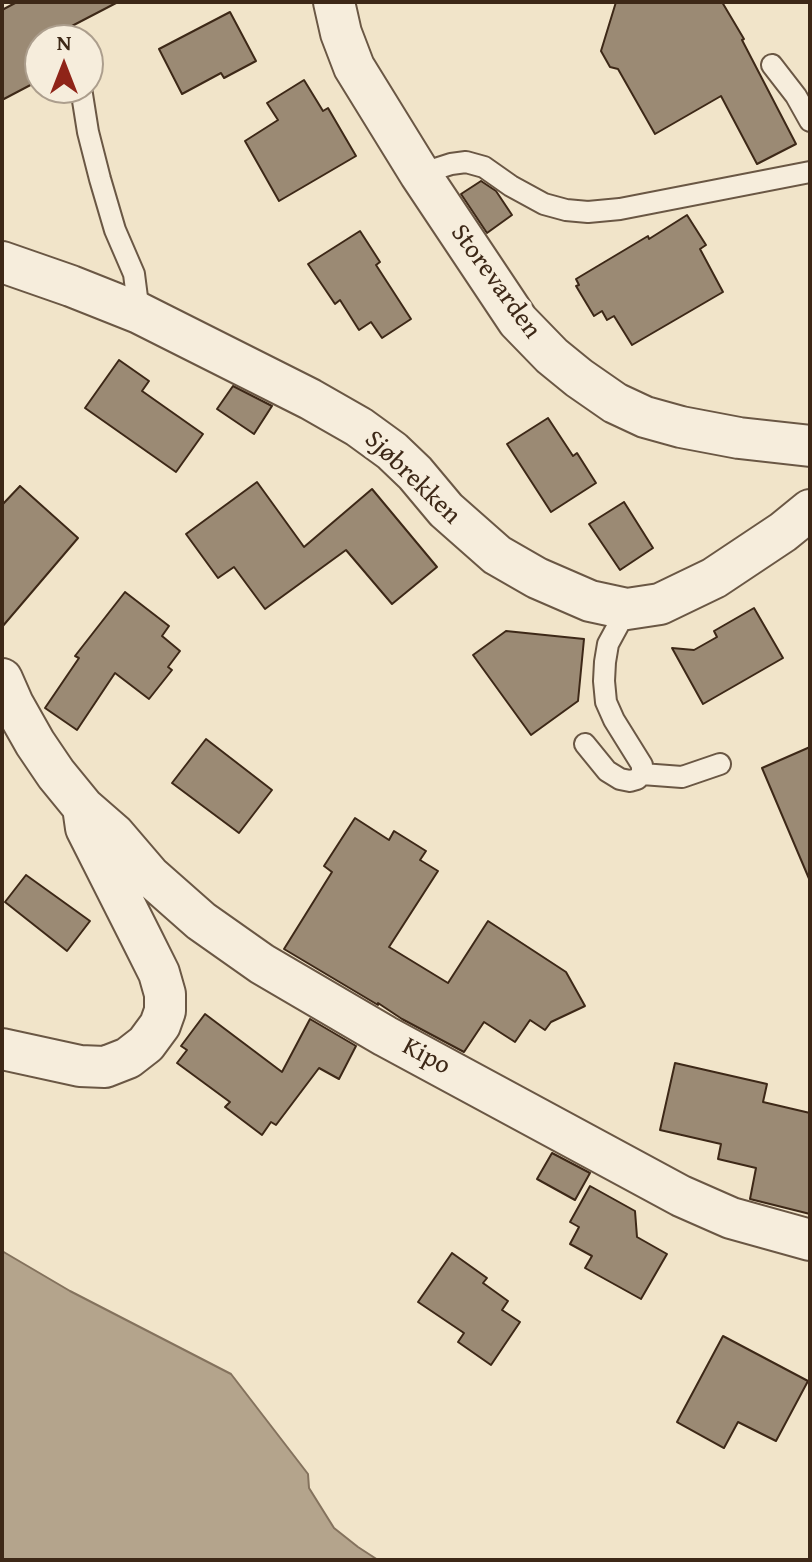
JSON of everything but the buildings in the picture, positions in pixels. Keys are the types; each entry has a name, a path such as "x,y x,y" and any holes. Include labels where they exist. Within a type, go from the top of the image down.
{"street":[{"name":"Storevarden","path":"334,2 341,33 354,67 420,174 518,321 552,356 615,403 657,420 739,438 810,446"},
{"name":"Sjøbrekken","path":"2,262 139,313 359,427 392,451 446,510 497,555 537,578 590,601 627,609 660,604 714,578 810,510"},
{"path":"2,679 35,743 83,807 86,828 159,973 165,994 165,1011 160,1025 146,1044 128,1058 105,1067 80,1066 2,1049"},
{"name":"Kipo","path":"83,807 114,834 150,876 201,921 262,964 385,1036 681,1196 731,1218 810,1240"}],"lane":[{"path":"772,65 796,96 810,121"},
{"path":"84,104 88,132 115,230 134,274 139,313"},
{"path":"420,174 466,162 484,167 544,204 588,212 620,209 810,172"},
{"path":"585,744 607,771 620,779 630,781 642,774 642,765 606,702 604,681 608,644 627,609"},
{"path":"642,774 682,777 720,764"}],"shaded area":[{"path":"2,1251 70,1291 231,1374 308,1474 309,1488 334,1528 378,1560 2,1560"}]}
